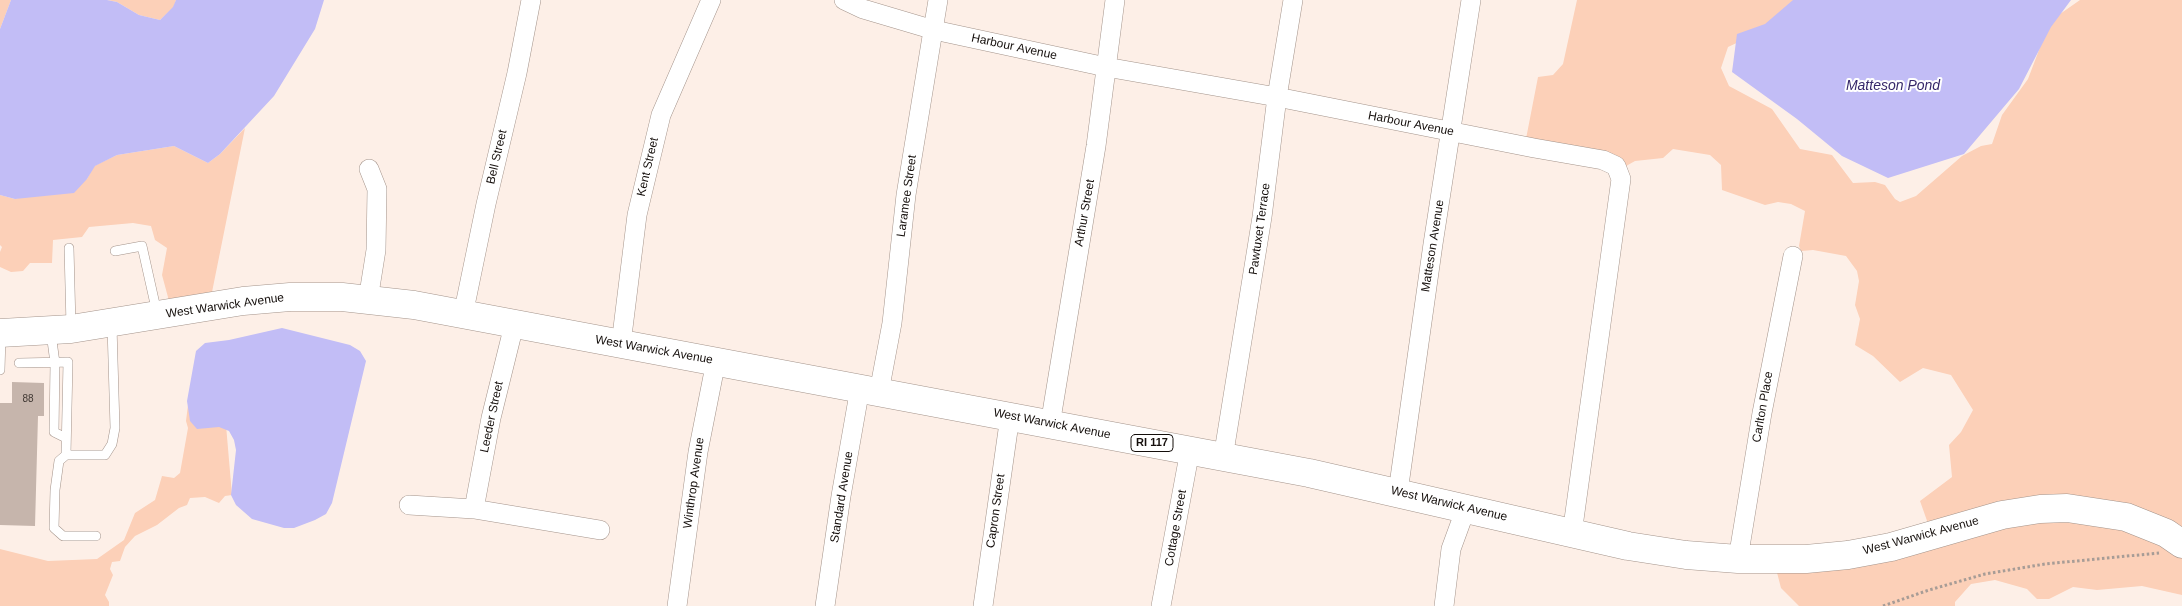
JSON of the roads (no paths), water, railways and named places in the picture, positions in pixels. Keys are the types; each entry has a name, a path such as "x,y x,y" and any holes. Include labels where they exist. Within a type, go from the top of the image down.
{"main road":[{"name":"West Warwick Avenue","path":"0,334 112,324 243,301 290,297 342,297 414,305 1190,450 1398,492 1572,534 1667,552 1738,559 1806,559 1848,555 1890,547 2002,516 2040,509 2067,508 2126,517 2166,533 2172,548"}],"street":[{"name":"Bell Street","path":"463,315 486,204 517,72 531,0"},
{"name":"Kent Street","path":"621,344 637,215 661,115 711,0"},
{"name":"Harbour Avenue","path":"844,0 863,9 934,30 1106,67 1277,97 1604,160 1616,166 1620,172 1621,179 1572,534"},
{"name":"Laramee Street","path":"869,390 892,323 906,195 938,0"},
{"name":"Arthur Street","path":"1050,425 1096,146 1115,0"},
{"name":"Pawtuxet Terrace","path":"1223,458 1262,217 1277,97 1293,0"},
{"name":"Matteson Avenue","path":"1398,492 1450,131 1471,0"},
{"path":"368,300 376,250 377,189 369,169"},
{"name":"Carlton Place","path":"1738,559 1762,413 1793,256"},
{"name":"Leeder Street","path":"474,509 491,418 514,325"},
{"name":"Winthrop Avenue","path":"677,606 698,452 716,361"},
{"name":"Standard Avenue","path":"825,606 841,496 869,390"},
{"name":"Capron Street","path":"983,606 1010,416"},
{"name":"Cottage Street","path":"1161,606 1190,450"},
{"path":"409,505 474,509 600,530"},
{"path":"1444,606 1451,549 1466,508"}],"lane":[{"path":"115,252 142,246 158,316"},
{"path":"66,438 54,432 55,363 61,330 69,248"},
{"path":"96,536 64,536 54,528 55,490 59,461 66,455 105,455 112,444 115,428 112,324"},
{"path":"0,334 0,370"},
{"path":"19,363 68,362 66,455"}],"water":[{"path":"11,0 107,0 117,2 139,15 160,20 173,7 176,0 324,0 315,29 274,96 220,154 208,163 174,146 117,155 95,166 87,179 74,193 15,199 0,195 0,29"},
{"name":"Matteson Pond","path":"1793,0 2071,0 2051,27 2019,89 1964,154 1888,178 1842,156 1797,119 1732,72 1737,34 1765,24"},
{"path":"282,328 350,345 360,351 366,361 332,503 326,514 294,528 284,528 252,519 236,505 231,495 236,450 234,440 229,431 219,427 197,429 190,421 187,401 196,351 205,343 229,340"}]}
